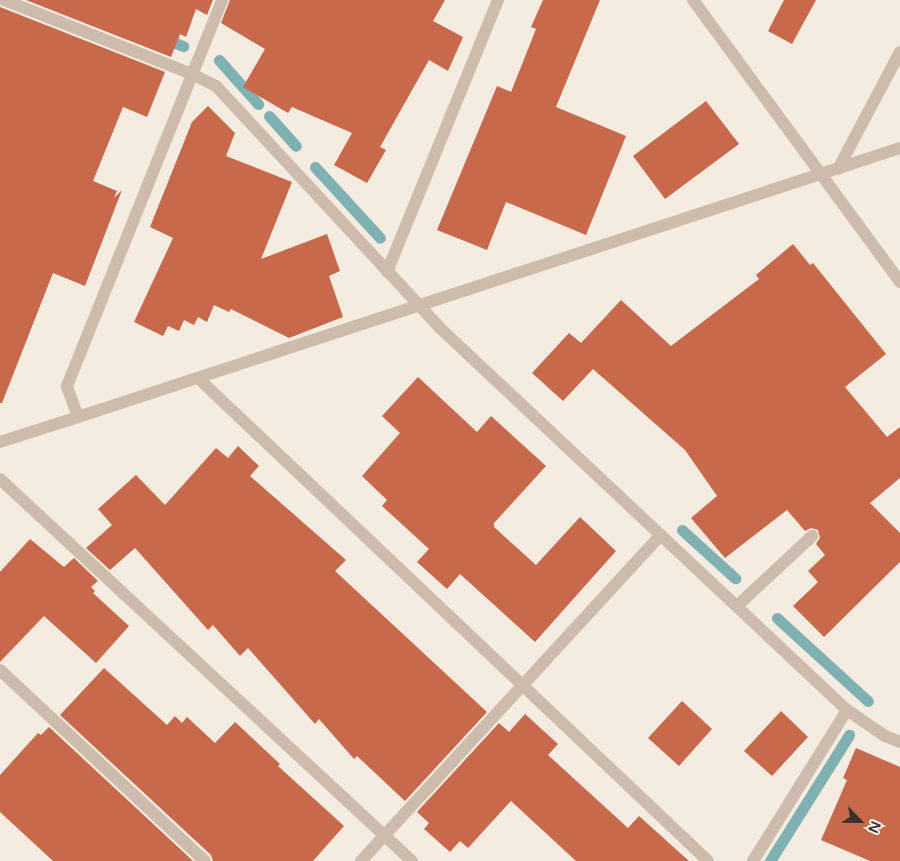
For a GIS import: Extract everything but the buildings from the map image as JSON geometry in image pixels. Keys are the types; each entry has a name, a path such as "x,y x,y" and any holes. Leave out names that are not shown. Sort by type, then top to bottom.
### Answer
{"street":[{"path":"4,0 192,74 217,87 418,306 847,710 885,736 900,742"},
{"path":"78,418 66,386 222,0"},
{"path":"387,272 498,0"},
{"path":"693,0 900,282"},
{"path":"838,169 900,52"},
{"path":"0,442 900,148"},
{"path":"198,378 521,686 708,861"},
{"path":"0,479 412,861"},
{"path":"361,861 661,535"},
{"path":"737,606 812,536"},
{"path":"0,670 205,861"},
{"path":"752,861 847,710"}],"waterway":[{"path":"164,38 183,46"},
{"path":"219,60 258,104"},
{"path":"269,116 296,146"},
{"path":"315,167 380,238"},
{"path":"682,530 735,578"},
{"path":"777,618 868,701"},
{"path":"770,861 849,735"}]}
